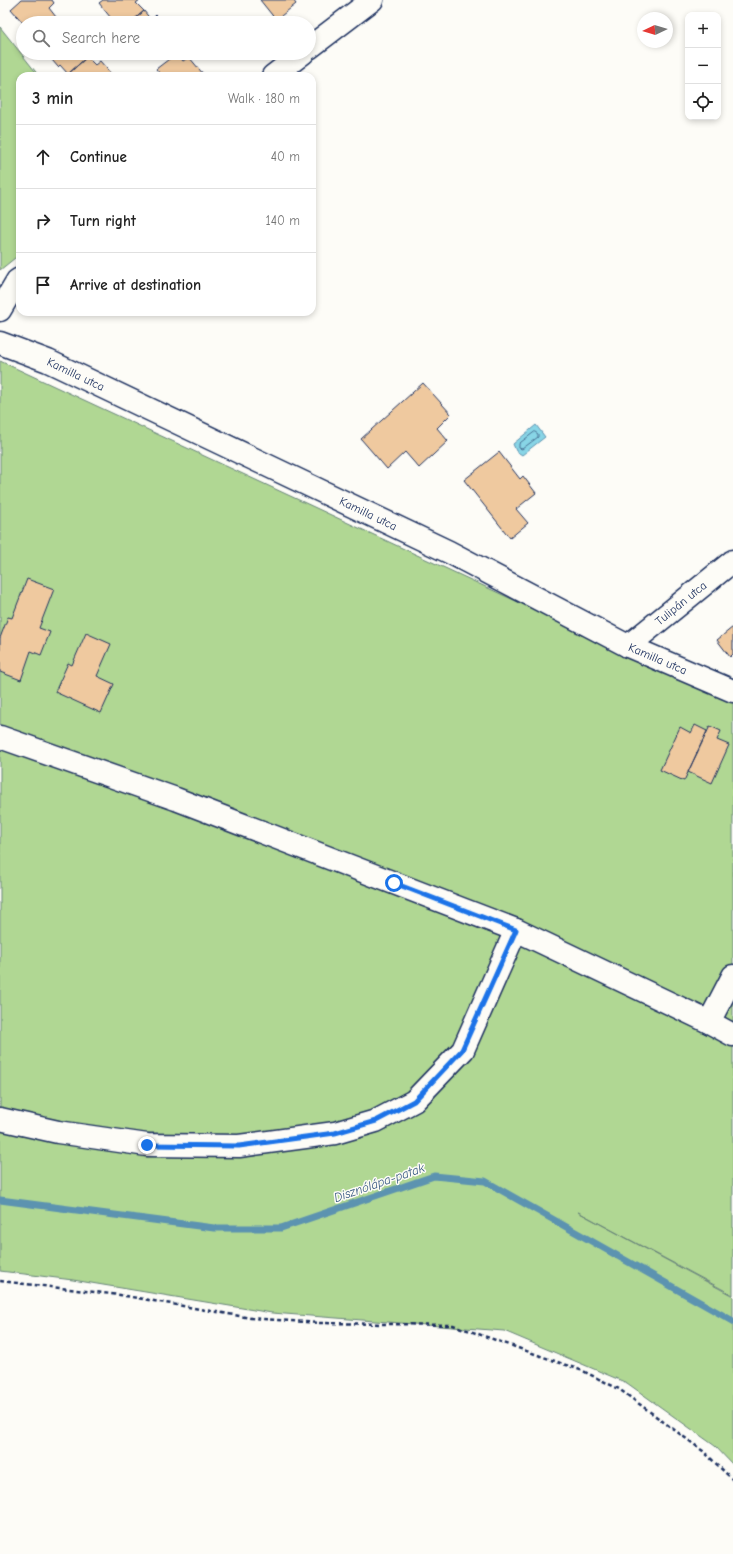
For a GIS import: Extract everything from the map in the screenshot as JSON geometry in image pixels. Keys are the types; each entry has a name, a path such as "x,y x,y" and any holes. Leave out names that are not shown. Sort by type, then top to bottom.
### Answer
{"street":[{"path":"316,43 372,0"},
{"path":"278,72 294,60"},
{"path":"0,310 16,283"},
{"name":"Kamilla utca","path":"0,343 48,361 449,552 628,646 733,691"},
{"name":"Tulipán utca","path":"628,646 733,561"},
{"path":"0,737 183,802 516,930 710,1022 733,1035"},
{"path":"0,1119 58,1132 147,1145 239,1146 335,1133 376,1121 414,1101 462,1050 516,930"},
{"path":"710,1022 733,976"}],"path":[{"path":"0,1281 120,1295 252,1318 320,1324 453,1325 583,1371 620,1389 703,1451 733,1480"}],"green space":[{"path":"0,27 16,47 16,60 26,60 36,72 16,72 16,257 0,270"},
{"path":"0,361 733,702 733,1295 578,1212 733,1296 733,1465 715,1446 627,1383 504,1331 272,1313 73,1280 0,1271"}],"water":[{"path":"536,425 545,437 522,455 516,451 513,444"}],"building":[{"path":"21,0 52,0 54,3 49,8 55,16 17,16 11,9"},
{"path":"103,0 140,0 136,3 144,11 138,16 109,16 99,3"},
{"path":"260,0 293,0 296,4 281,16 273,16"},
{"path":"144,11 148,16 138,16"},
{"path":"52,60 84,60 70,72 66,72 60,65 58,67"},
{"path":"84,60 90,60 95,65 100,61 110,72 70,72"},
{"path":"168,60 192,60 202,72 159,72 156,69"},
{"path":"423,383 451,414 437,428 448,441 419,468 405,452 387,469 361,439"},
{"path":"499,452 520,479 523,476 536,493 516,509 528,523 510,538 464,480"},
{"path":"27,579 54,589 39,628 50,632 41,655 31,651 21,680 0,672 0,638 8,617 12,618"},
{"path":"733,627 733,654 730,657 717,640"},
{"path":"86,633 111,644 97,676 114,684 101,713 55,692 68,663 72,665"},
{"path":"695,725 707,731 684,781 660,770 680,727 691,733"},
{"path":"710,726 721,731 717,740 729,745 712,783 688,772"}],"waterway":[{"name":"Disznólápa-patak","path":"0,1200 214,1228 281,1228 434,1176 485,1181 733,1321"}],"route":[{"path":"147,1145 239,1146 335,1133 376,1121 414,1101 462,1050 516,930 394,883"}]}
